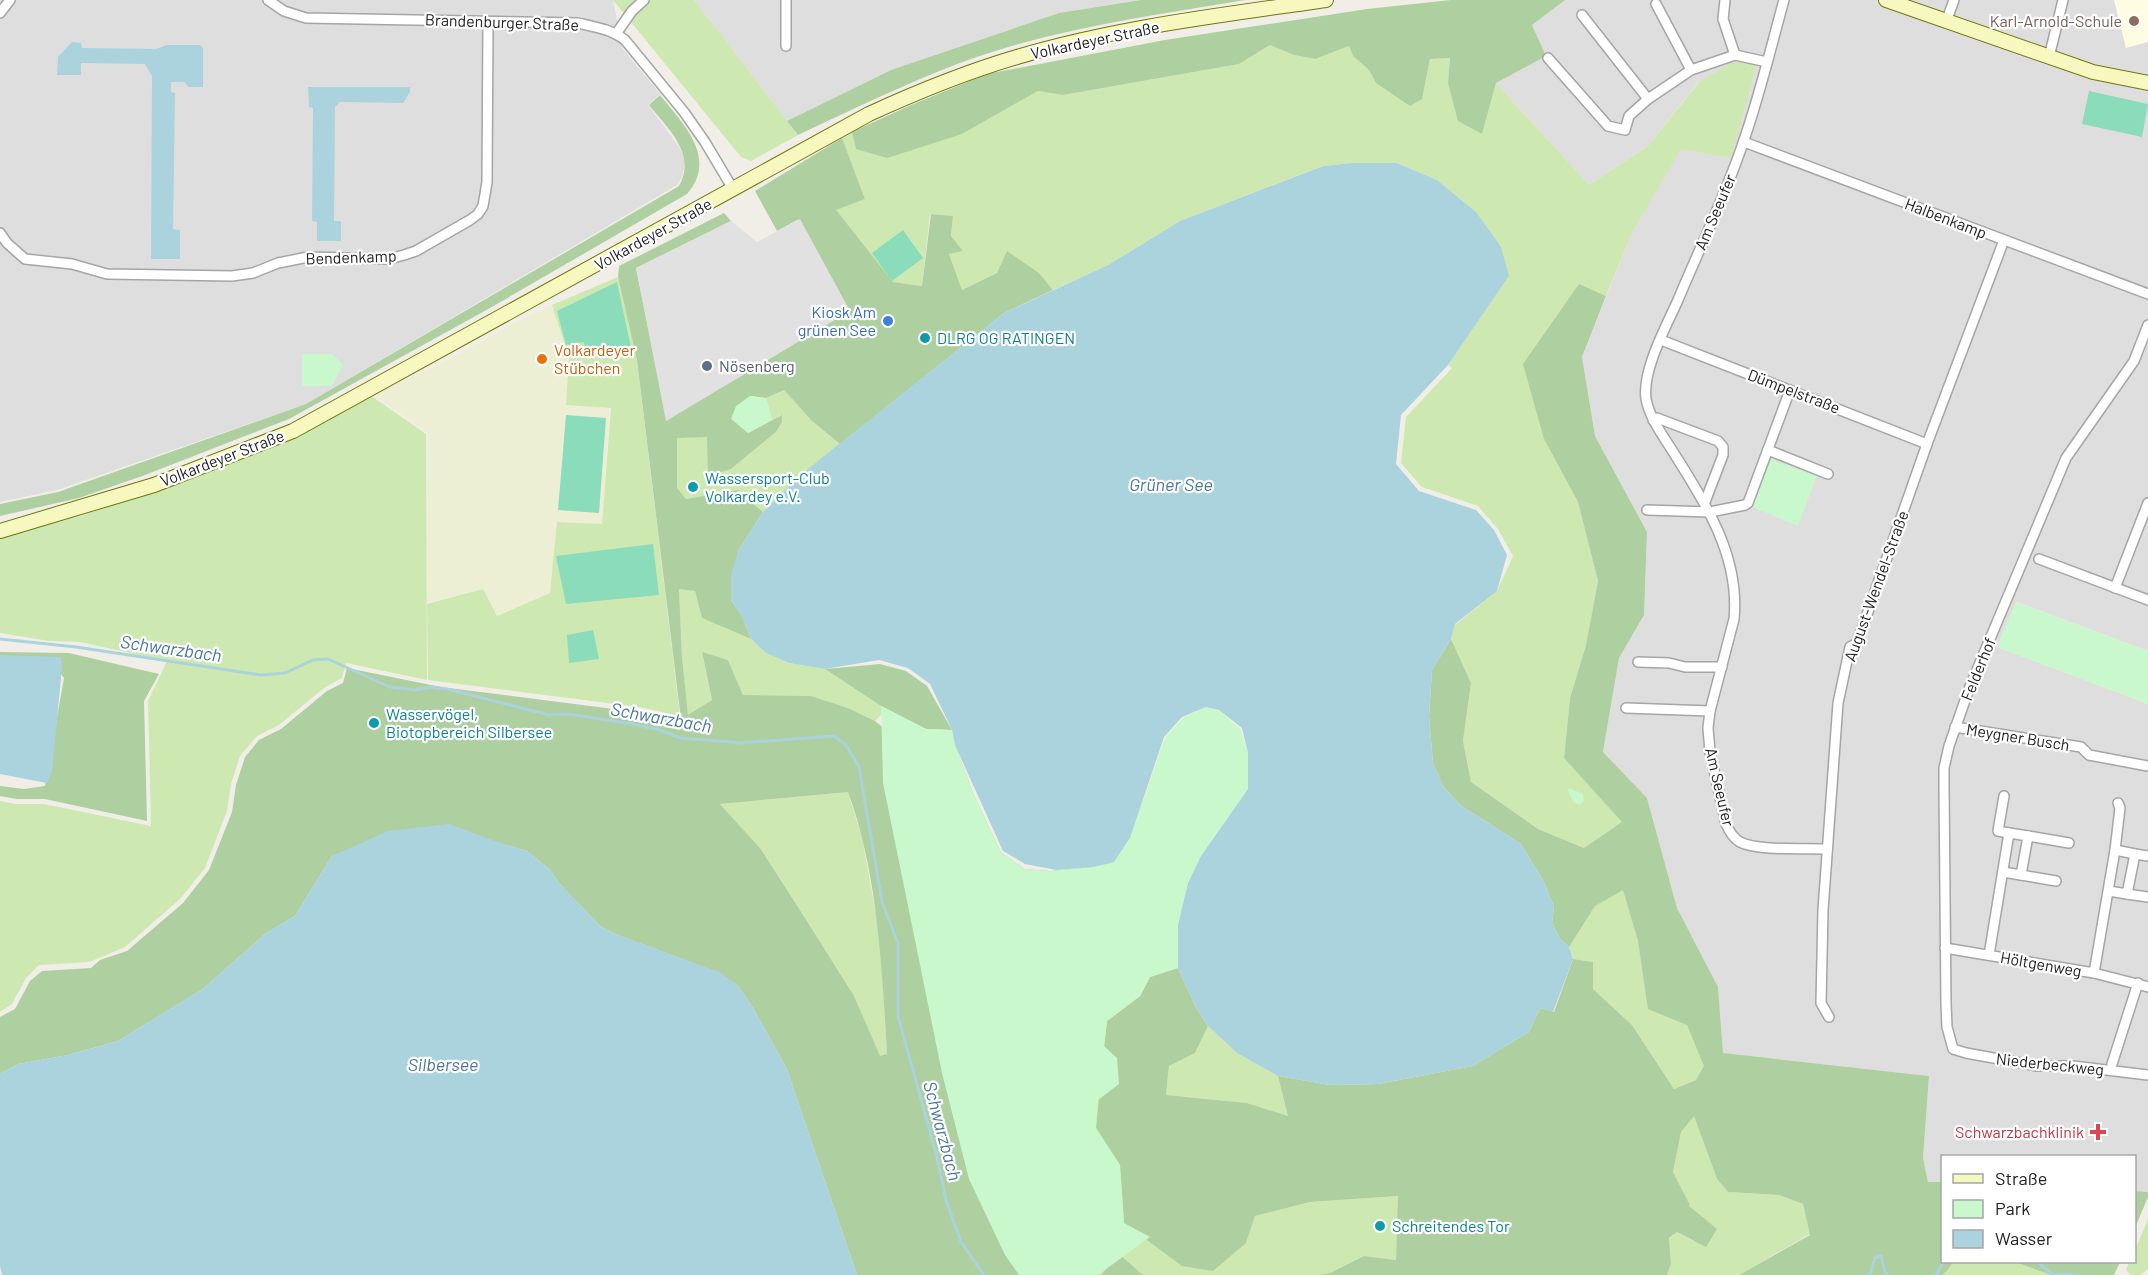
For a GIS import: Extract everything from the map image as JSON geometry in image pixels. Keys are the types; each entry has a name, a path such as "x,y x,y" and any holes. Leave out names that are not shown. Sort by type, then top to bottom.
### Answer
{"main road":[{"name":"Volkardeyer Straße","path":"0,531 154,485 293,431 869,114 946,81 1018,57 1103,35 1326,0"},
{"path":"1886,0 2092,72 2148,83"}],"street":[{"path":"0,14 10,0"},
{"name":"Brandenburger Straße","path":"268,0 284,11 306,18 578,23 616,34 625,40 684,112 733,189"},
{"path":"616,34 632,11 644,0"},
{"path":"786,0 786,46"},
{"path":"1725,0 1723,19 1735,55"},
{"name":"Am Seeufer","path":"1784,0 1744,142 1661,340 1648,374 1646,388 1653,420 1705,502 1733,576 1734,619 1710,711 1710,752 1726,824 1731,834 1739,842 1751,846 1827,849"},
{"path":"1946,22 1954,0"},
{"path":"2049,57 2064,0"},
{"path":"1656,4 1690,70"},
{"path":"1582,15 1648,99"},
{"name":"Bendenkamp","path":"0,233 7,243 25,259 62,262 107,274 232,276 253,273 278,263 301,258 389,259 416,251 470,220 483,206 487,182 488,22"},
{"path":"1548,58 1608,126 1625,130 1629,116 1648,99 1690,70 1735,55 1767,62"},
{"name":"Halbenkamp","path":"1744,142 2148,294"},
{"name":"August-Wendel-Straße","path":"1829,1017 1821,1003 1823,910 1838,703 1850,647 1857,643 1927,444 2004,240"},
{"name":"Felderhof","path":"1953,1049 1947,1027 1944,768 1955,728 2066,458 2134,361 2148,325"},
{"name":"Dümpelstraße","path":"1661,340 1927,444"},
{"path":"1647,510 1710,512 1748,503 1790,390"},
{"path":"1653,420 1657,418 1718,441 1723,447 1724,455 1705,502"},
{"path":"1768,450 1828,474"},
{"path":"2115,588 2148,503"},
{"path":"2039,559 2148,600"},
{"path":"1638,662 1669,663 1685,667 1722,667"},
{"path":"1626,708 1710,711"},
{"name":"Meygner Busch","path":"1955,728 2081,747 2088,755 2148,766"},
{"name":"Höltgenweg","path":"1989,955 2009,833 1998,831 2004,796"},
{"name":"Höltgenweg","path":"2094,973 2115,850 2120,808 2118,803"},
{"path":"2009,833 2069,843"},
{"path":"2021,875 2028,836"},
{"path":"2115,850 2148,856"},
{"path":"2127,894 2134,854"},
{"path":"2003,872 2056,881"},
{"path":"2109,891 2148,897"},
{"name":"Höltgenweg","path":"1945,948 2094,973 2148,987"},
{"path":"2112,1064 2138,983"},
{"name":"Niederbeckweg","path":"1953,1049 2037,1066 2073,1066 2148,1075"}],"shaded area":[{"path":"0,0 613,0 623,49 660,94 648,105 680,148 685,163 682,177 677,185 306,404 57,490 0,502"},
{"path":"694,0 1141,0 1059,13 891,70 787,121"},
{"path":"1565,0 2148,0 2148,651 2017,602 1997,647 2148,704 2148,1192 2136,1191 2136,1155 1941,1155 1941,1182 1928,1182 1923,1158 1929,1076 1723,1053 1718,987 1677,908 1647,798 1603,752 1619,658 1644,615 1647,532 1595,436 1582,357 1632,233 1681,148 1699,81 1648,146 1589,185 1496,83 1546,56 1532,25"},
{"name":"Karl-Arnold-Schule","path":"2114,0 2148,0 2148,42 2126,48"},
{"name":"Nösenberg","path":"800,219 850,311 666,421 636,268 731,221 757,242"},
{"path":"552,305 569,357 569,405 610,408 602,524 558,522 551,592 496,616 483,589 427,603 428,433 372,394 432,368"}],"green space":[{"path":"613,0 694,0 798,135 751,161 741,157"},
{"path":"1141,0 1245,0 1065,32 995,51 919,80 798,135 787,121 891,70 1059,13"},
{"path":"1451,0 1565,0 1532,25 1546,56 1496,83 1482,134 1458,121 1448,83 1450,58 1430,59 1422,99 1410,106 1376,83 1369,70 1353,56 1349,46 1315,59 1294,55 1270,45 1239,64 1063,95 1038,91 962,134 887,158 856,149 852,132 987,74 1165,40 1367,9"},
{"path":"1270,45 1294,55 1315,59 1349,46 1353,56 1369,70 1376,83 1422,99 1430,59 1450,58 1448,83 1482,133 1496,83 1589,185 1648,146 1699,82 1735,61 1757,64 1731,158 1681,149 1632,233 1606,296 1578,284 1544,439 1578,502 1598,581 1586,645 1570,698 1564,758 1623,822 1584,848 1538,829 1471,782 1463,741 1471,683 1451,639 1455,625 1497,591 1513,556 1498,529 1478,506 1422,487 1401,463 1406,417 1452,368 1448,365 1509,276 1476,212 1437,180 1397,163 1322,166 1180,221 1108,265 1053,290 1039,273 997,273 962,290 949,254 963,251 951,236 953,216 930,214 922,286 893,282 835,210 865,199 842,138 852,132 856,149 962,134 1038,91 1063,95 1239,64"},
{"path":"2089,91 2148,104 2142,137 2082,124"},
{"path":"660,95 687,130 698,155 699,168 696,181 687,194 490,308 289,419 79,498 0,516 0,504 58,492 306,404 679,186 684,174 685,163 678,142 649,105"},
{"path":"842,138 865,199 836,210 893,282 922,286 931,214 953,216 951,236 963,251 949,254 962,290 997,273 1007,251 1039,273 1053,290 1004,313 840,444 812,421 784,390 766,398 750,396 748,433 782,415 782,422 776,432 731,469 708,476 707,437 677,438 677,488 686,499 737,490 763,512 738,551 731,600 742,616 751,639 702,618 695,591 679,589 682,657 688,715 712,700 702,652 728,660 743,695 811,696 848,708 875,721 914,752 955,745 973,793 1001,853 1025,869 1050,871 1093,867 1114,862 998,1228 1019,1275 857,1275 786,1067 738,986 720,973 615,934 600,926 559,883 550,870 527,851 506,845 332,856 295,916 265,934 203,989 118,1041 68,1055 18,1064 0,1074 0,1017 15,1009 30,981 42,971 91,968 100,960 127,951 183,903 209,870 232,812 236,785 245,757 259,740 281,729 327,691 343,683 347,668 441,687 637,712 678,721 680,711 637,360 618,277 619,266 724,213 731,221 636,268 667,421 799,219 777,231 755,191","holes":["848,792 866,855 877,922 887,1054 880,1056 854,996 805,918 760,848 720,804"]},
{"path":"903,230 923,258 892,281 872,253"},
{"path":"618,277 637,360 680,716 639,707 428,680 427,604 483,589 497,616 550,593 557,522 602,524 611,408 566,405 569,357 552,305"},
{"path":"617,282 631,348 587,358 584,342 566,345 557,311"},
{"path":"1579,284 1606,296 1582,357 1595,436 1647,532 1644,615 1619,658 1603,752 1647,798 1677,908 1718,987 1723,1053 1929,1076 1923,1158 1928,1182 1941,1182 1941,1263 1952,1263 1942,1275 1739,1275 1810,1235 1803,1204 1779,1195 1728,1192 1717,1179 1694,1116 1681,1132 1673,1172 1689,1206 1717,1229 1706,1247 1677,1232 1669,1238 1671,1263 1667,1275 1319,1275 1330,1273 1364,1256 1396,1260 1398,1196 1310,1202 1255,1216 1246,1243 1213,1271 1182,1266 1124,1223 1120,1165 1096,1128 1107,1021 1140,996 1150,977 1178,968 1196,1008 1208,1026 1195,1053 1169,1066 1166,1095 1247,1103 1288,1116 1278,1076 1330,1085 1378,1084 1473,1066 1529,1032 1540,1008 1554,1012 1573,959 1593,962 1593,989 1632,1025 1674,1089 1696,1080 1704,1066 1687,1025 1648,1009 1638,941 1623,890 1595,906 1569,947 1560,939 1552,923 1554,907 1544,882 1521,844 1460,805 1443,786 1433,763 1429,716 1432,670 1451,639 1471,683 1463,741 1471,782 1538,829 1584,848 1622,822 1564,758 1570,698 1586,645 1598,581 1578,502 1544,439 1523,364"},
{"path":"302,354 332,354 343,365 332,386 302,386"},
{"path":"784,390 812,421 840,444 799,476 763,512 737,490 686,499 677,488 677,438 707,436 731,469 776,432 782,422 781,415 772,420 766,398"},
{"path":"370,395 426,434 427,680 346,663 342,678 324,688 279,725 257,736 240,756 231,784 227,811 205,868 180,899 125,947 89,962 39,965 26,978 12,1004 0,1012 0,801 16,804 44,804 151,826 148,701 167,661 80,642 49,641 0,633 0,537 84,515 260,450"},
{"path":"750,396 766,398 772,420 748,433 731,419 736,406"},
{"path":"566,415 606,418 599,513 558,510"},
{"path":"1770,459 1817,476 1798,526 1752,507"},
{"path":"653,544 659,595 566,604 556,556"},
{"path":"679,588 695,591 702,618 751,639 766,653 789,663 825,669 881,706 881,715 875,721 848,708 811,696 743,695 728,660 702,653 712,700 688,716 682,657"},
{"path":"2016,602 2148,651 2148,704 1997,647"},
{"path":"593,630 599,659 569,663 567,635"},
{"path":"0,652 69,653 159,674 144,701 147,821 45,799 17,799 0,796 0,786 24,789 45,786 64,678 55,665 0,665"},
{"path":"880,664 906,671 927,686 952,730 926,729 881,706 825,669"},
{"path":"881,706 926,729 952,730 955,745 973,793 1001,853 1025,869 1050,871 1093,867 1114,862 1130,838 1165,738 1183,718 1206,707 1220,711 1240,729 1248,753 1248,789 1201,856 1188,883 1178,925 1178,968 1150,977 1140,996 1107,1021 1104,1046 1117,1058 1119,1084 1098,1100 1096,1128 1120,1165 1124,1223 1150,1237 1098,1275 1019,1275 1005,1255 969,1179 942,1073 883,783"},
{"path":"1240,729 1163,894 1178,968 1150,977 1107,1021 1246,1243 1255,1216 1310,1202 1399,1196 1396,1260 1364,1256 1330,1273 1319,1275 1143,1275 1119,1254 1101,1275 1019,1275 998,1228 1064,937"},
{"path":"1569,788 1583,794 1584,800 1580,805 1573,802"},
{"path":"848,792 862,838 880,936 887,1054 879,1057 854,996 805,918 760,848 720,804"},
{"path":"1623,889 1638,941 1687,1025 1705,1066 1696,1080 1674,1089 1632,1025 1593,989 1593,962 1573,959 1569,947 1595,906"},
{"path":"1208,1026 1237,1053 1278,1076 1288,1116 1247,1103 1166,1095 1169,1066 1195,1053"},
{"path":"1694,1115 1717,1179 1728,1192 1779,1195 1803,1204 1810,1234 1739,1275 1667,1275 1671,1262 1669,1239 1677,1232 1693,1241 1690,1205 1673,1172 1681,1132"},
{"path":"2136,1191 2148,1192 2136,1226"},
{"path":"2148,1219 2148,1269 2140,1275 2131,1275 2126,1270 2129,1263 2136,1263 2136,1248"},
{"path":"1119,1254 1143,1275 1101,1275"},
{"path":"1952,1263 2018,1263 2051,1275 1942,1275"},
{"path":"2018,1263 2120,1263 2114,1275 2051,1275"}],"water":[{"path":"72,42 81,43 82,48 157,49 166,45 200,45 203,48 203,87 189,87 184,82 171,82 171,92 175,93 173,229 180,230 180,259 151,259 152,76 145,64 81,63 81,75 57,75 58,57"},
{"path":"308,87 410,87 410,92 403,103 340,102 335,107 334,221 341,221 341,241 317,241 317,222 312,221 313,108 309,107"},
{"name":"Grüner See","path":"1352,163 1397,163 1437,180 1476,212 1501,247 1509,276 1448,365 1401,415 1396,464 1419,491 1476,510 1494,530 1507,555 1497,591 1455,624 1451,639 1432,670 1429,716 1433,763 1443,786 1460,805 1521,844 1544,882 1554,907 1552,923 1560,939 1569,947 1573,959 1553,1012 1540,1008 1529,1032 1473,1066 1378,1084 1330,1085 1278,1076 1237,1053 1208,1026 1196,1008 1178,968 1178,925 1188,883 1201,856 1248,789 1248,753 1242,728 1219,710 1206,707 1182,717 1164,737 1130,838 1114,862 1093,867 1056,870 1025,864 1003,851 930,684 908,668 879,660 825,669 789,663 766,653 751,639 742,616 731,600 731,575 738,551 763,512 799,476 1004,313 1108,265 1180,221 1323,166"},
{"path":"0,655 61,657 62,668 52,771 47,783 0,774"},
{"name":"Silbersee","path":"449,824 527,851 550,870 559,883 600,926 615,934 721,973 738,986 786,1067 857,1275 2,1275 0,1266 0,1074 18,1064 68,1055 118,1041 203,989 265,934 295,916 332,856 388,831"}],"waterway":[{"name":"Schwarzbach","path":"0,639 76,647 261,675 285,673 313,660 328,659 390,687 415,690 430,687 447,689 549,715 568,714 632,724 660,730 680,738 741,743 834,736 846,745 859,767 882,902 898,943 898,1016 937,1157 946,1200 961,1242 984,1275"},
{"name":"Schwarzbach","path":"1870,1275 1875,1258 1881,1256 1888,1275"},
{"name":"Schwarzbach","path":"1935,1275 1942,1263"},
{"name":"Schwarzbach","path":"2038,1263 2053,1274 2077,1275"}],"place":[{"name":"Karl-Arnold-Schule","path":"2134,21"},
{"name":"Kiosk Am grünen See","path":"888,321"},
{"name":"DLRG OG RATINGEN","path":"925,338"},
{"name":"Volkardeyer Stübchen","path":"542,359"},
{"name":"Nösenberg","path":"707,366"},
{"name":"Wassersport-Club Volkardey e.V.","path":"693,487"},
{"name":"Wasservögel, Biotopbereich Silbersee","path":"374,723"},
{"name":"Schwarzbachklinik","path":"2098,1132"},
{"name":"Schreitendes Tor","path":"1380,1226"}]}
